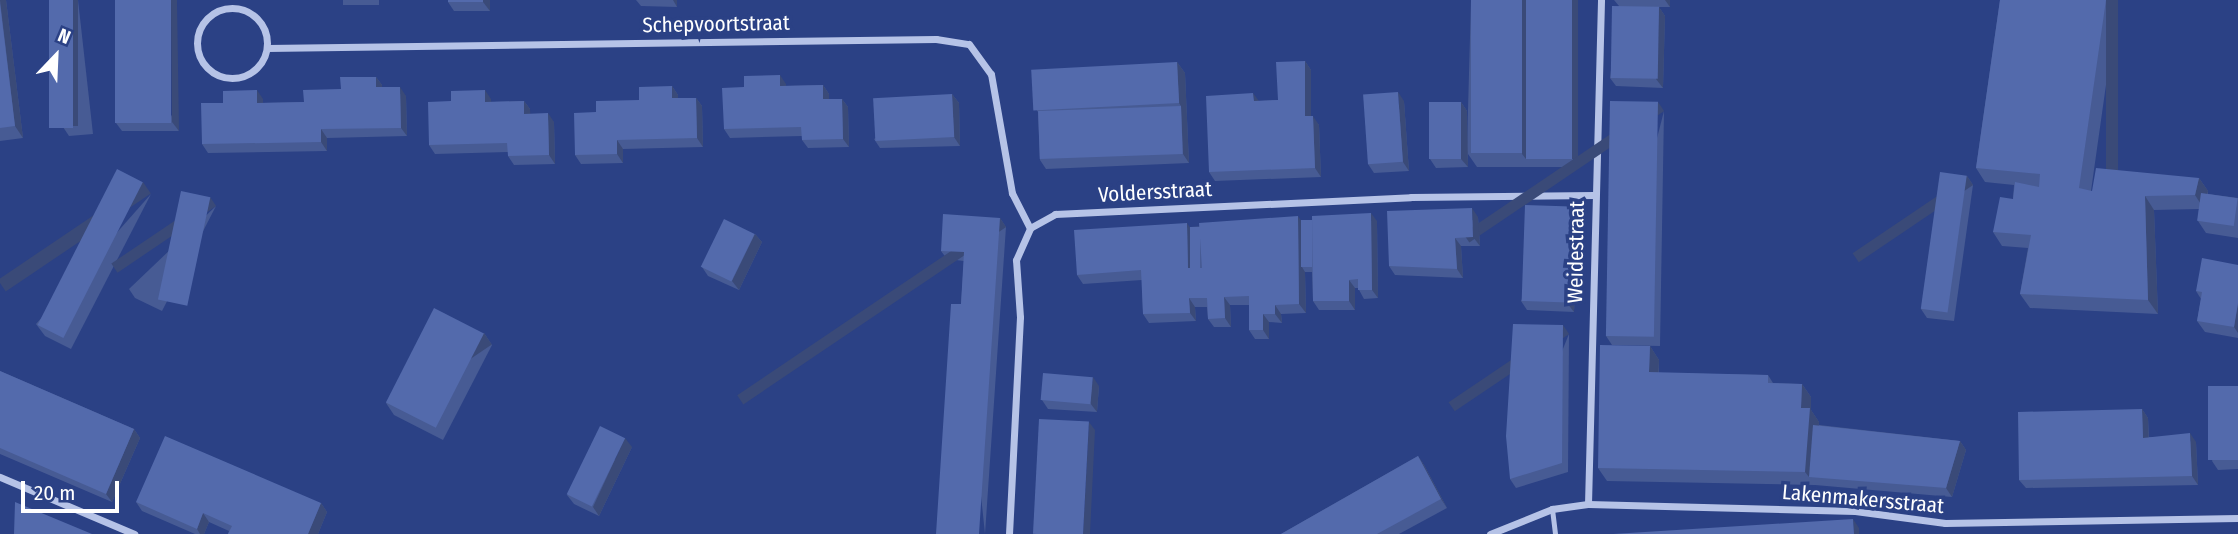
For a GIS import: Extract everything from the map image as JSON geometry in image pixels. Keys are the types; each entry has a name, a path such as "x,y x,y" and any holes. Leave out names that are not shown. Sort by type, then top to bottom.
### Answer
{"street":[{"name":"Weidestraat","path":"1588,504 1601,0"},
{"path":"232,4 257,19 267,48 246,75 225,77 205,65 197,43 202,24 232,4"},
{"name":"Schepvoortstraat","path":"267,48 936,39 969,44 991,75 1012,193 1030,228"},
{"name":"Voldersstraat","path":"1030,228 1055,214 1424,196 1594,195"},
{"path":"1009,534 1020,317 1016,260 1030,228"},
{"path":"0,477 134,534"},
{"name":"Lakenmakersstraat","path":"1490,534 1552,509 1588,504 1855,511 1945,523 2238,518"}],"lane":[{"path":"1552,509 1555,534"}],"building":[{"path":"49,0 73,0 73,128 49,128"},
{"path":"115,0 171,0 171,123 115,123"},
{"path":"483,0 483,2 448,2"},
{"path":"1471,0 1522,0 1522,153 1471,153"},
{"path":"1526,0 1572,0 1572,159 1526,159"},
{"path":"2000,0 2106,0 2079,188 2092,191 2096,168 2199,178 2195,195 2145,196 2148,300 2020,294 2031,235 1993,232 2000,197 2013,199 2015,182 2039,187 2040,174 1976,168"},
{"path":"0,4 15,126 0,128"},
{"path":"1612,6 1659,7 1658,79 1611,78"},
{"path":"1305,61 1305,116 1313,116 1315,168 1209,172 1206,96 1253,93 1254,101 1278,100 1276,62"},
{"path":"1177,62 1179,103 1033,111 1031,70"},
{"path":"780,75 780,86 823,85 823,99 842,99 843,139 802,140 801,127 724,129 722,88 744,87 744,76"},
{"path":"340,77 376,77 376,87 400,87 401,128 321,129 321,142 202,144 201,103 223,103 223,91 257,90 257,103 304,102 303,90 341,89"},
{"path":"672,86 672,98 696,98 697,138 617,140 617,154 575,155 574,113 596,112 596,101 639,100 639,87"},
{"path":"485,90 485,102 524,101 524,114 548,113 549,155 508,156 507,143 429,145 428,102 451,101 451,91"},
{"path":"1398,92 1403,162 1368,164 1363,94"},
{"path":"952,94 954,137 875,141 873,98"},
{"path":"1610,101 1658,102 1654,337 1606,336"},
{"path":"1429,102 1461,102 1461,159 1429,159"},
{"path":"1181,106 1183,154 1040,159 1038,111"},
{"path":"117,169 143,182 63,338 38,325"},
{"path":"1940,172 1967,176 1948,312 1921,309"},
{"path":"181,191 210,197 187,306 158,300"},
{"path":"2201,193 2238,198 2234,226 2197,221"},
{"path":"1525,205 1571,207 1568,303 1522,301"},
{"path":"1472,208 1473,237 1455,238 1457,269 1389,266 1387,211"},
{"path":"1371,213 1372,290 1358,290 1358,279 1349,280 1349,301 1313,301 1312,216"},
{"path":"943,214 1000,218 979,534 936,534 951,304 961,304 964,252 941,251"},
{"path":"1298,216 1299,304 1275,305 1275,314 1263,314 1263,330 1249,330 1249,296 1224,297 1225,318 1208,319 1207,298 1189,298 1190,313 1143,314 1141,270 1077,275 1074,230 1187,223 1188,268 1202,268 1199,223"},
{"path":"724,219 755,234 731,282 701,267"},
{"path":"1301,220 1312,220 1312,267 1301,267"},
{"path":"1190,227 1200,227 1200,268 1190,268"},
{"path":"2202,258 2238,265 2238,303 2234,327 2197,321 2202,292 2196,291"},
{"path":"434,308 484,333 436,428 386,402"},
{"path":"1513,324 1563,325 1562,463 1510,479 1506,436"},
{"path":"1600,345 1650,346 1649,372 1768,375 1768,383 1802,384 1801,408 1810,408 1805,472 1598,468"},
{"path":"0,371 134,429 106,494 0,448"},
{"path":"1043,373 1093,377 1090,404 1041,400"},
{"path":"2208,386 2238,386 2238,460 2208,460"},
{"path":"2142,409 2143,438 2190,433 2192,476 2019,480 2018,412"},
{"path":"1039,419 1089,422 1083,534 1033,534"},
{"path":"1813,425 1960,441 1946,488 1809,477"},
{"path":"600,426 625,438 592,507 567,494"},
{"path":"165,436 321,503 308,534 228,534 232,526 203,513 197,529 136,502"},
{"path":"1418,456 1441,499 1377,534 1281,534"},
{"path":"15,502 92,534 14,534"},
{"path":"1853,519 1854,534 1613,534"}]}
